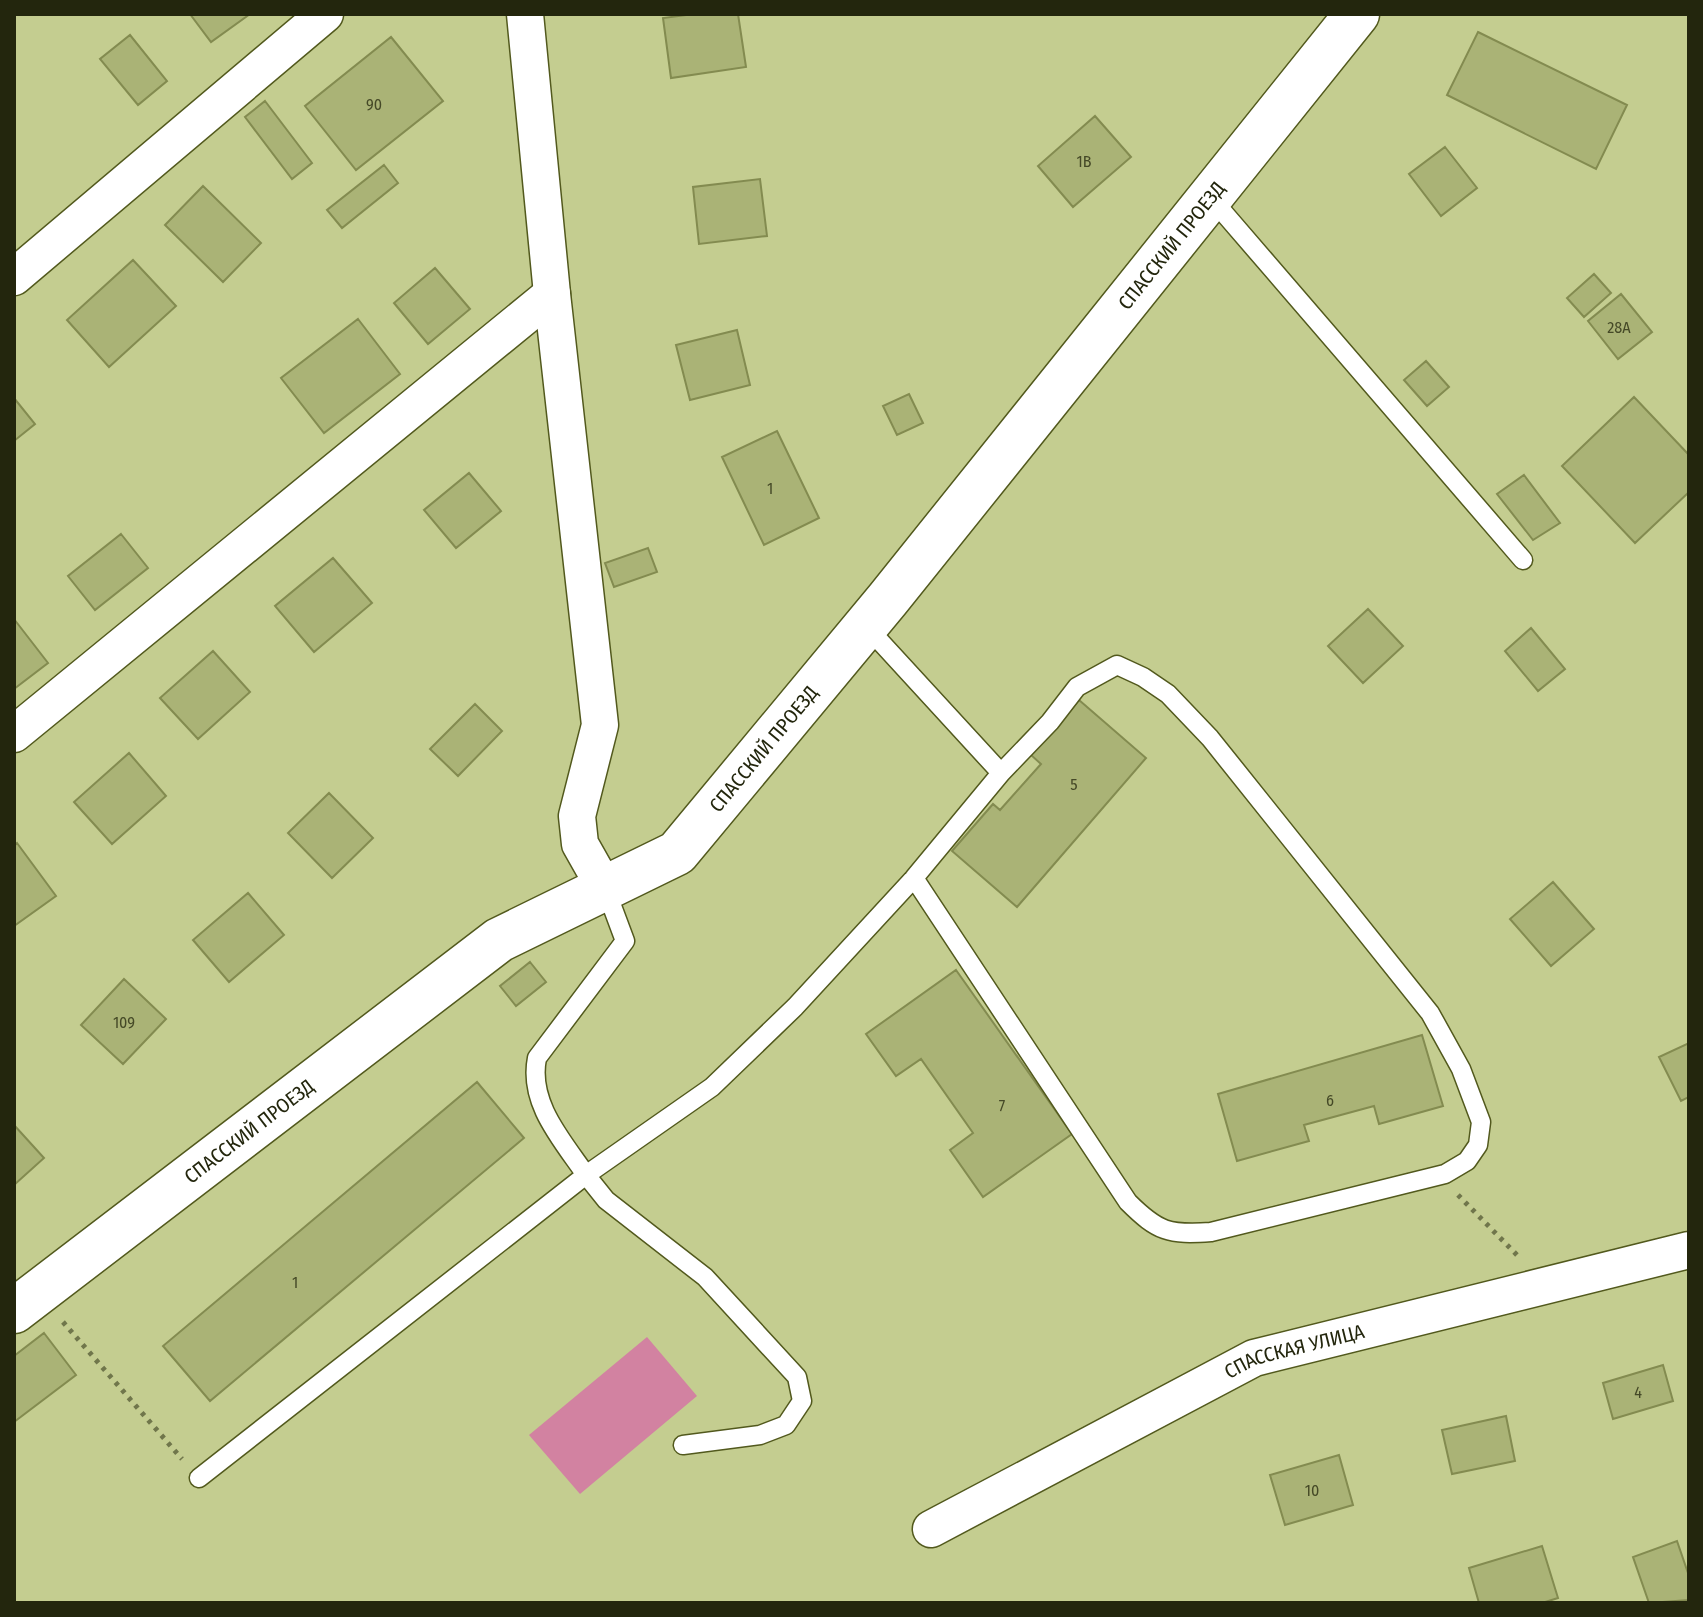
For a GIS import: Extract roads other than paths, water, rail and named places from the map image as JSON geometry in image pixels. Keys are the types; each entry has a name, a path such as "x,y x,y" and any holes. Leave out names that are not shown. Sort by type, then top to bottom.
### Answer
{"street":[{"path":"14,277 325,14"},
{"path":"525,14 552,294 600,725 577,816 580,844 606,890"},
{"name":"СПАССКИЙ ПРОЕЗД","path":"33,1311 499,940 677,853 866,625 1357,14"},
{"path":"14,734 552,294"},
{"name":"СПАССКАЯ УЛИЦА","path":"931,1529 1254,1358 1689,1250"}],"lane":[{"path":"1211,198 1523,560"},
{"path":"866,625 1001,773"},
{"path":"199,1478 586,1175 712,1087 795,1007 914,878 1077,687 1117,665 1168,694 1210,738 1430,1013 1461,1069 1481,1122 1478,1145 1467,1161 1445,1174 1211,1232 1173,1235 1149,1222 1128,1202 914,878"},
{"path":"606,890 625,941 537,1058 534,1075 543,1111 606,1200 705,1277 797,1377 802,1401 786,1425 760,1435 683,1445"}]}
